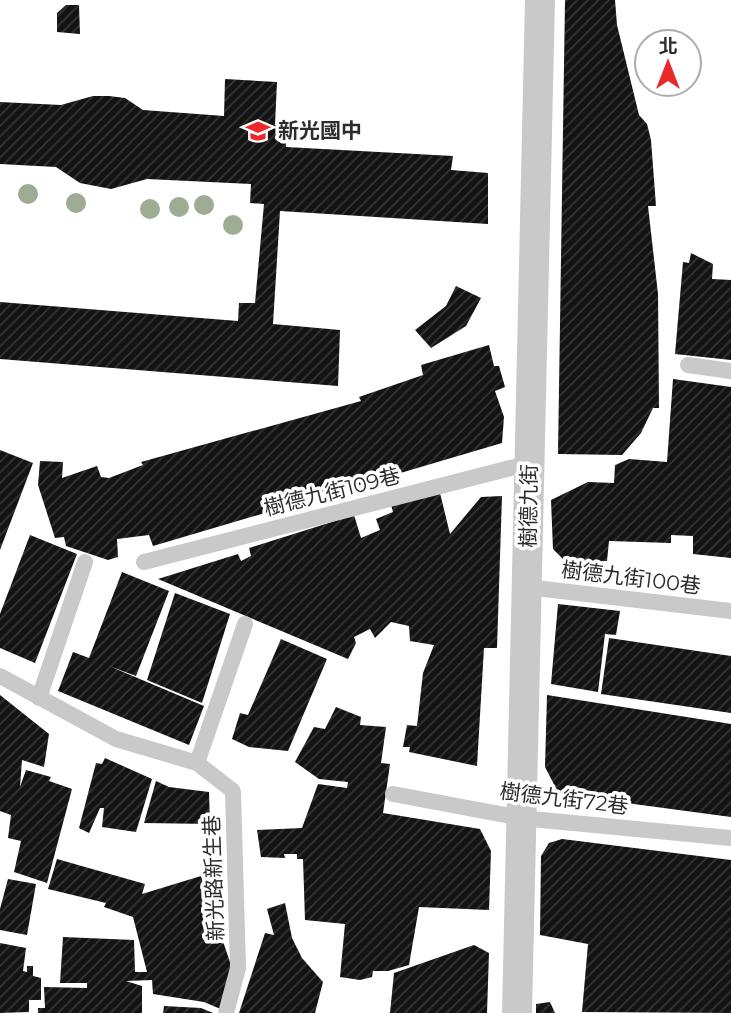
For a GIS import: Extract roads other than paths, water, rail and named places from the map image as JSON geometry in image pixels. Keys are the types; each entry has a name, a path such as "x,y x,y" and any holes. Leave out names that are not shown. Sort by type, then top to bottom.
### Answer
{"street":[{"name":"樹德九街","path":"517,1013 540,0"}],"lane":[{"path":"688,365 731,371"},
{"name":"樹德九街109巷","path":"144,562 530,463"},
{"path":"39,698 85,562"},
{"name":"樹德九街100巷","path":"527,587 731,611"},
{"path":"197,763 245,624"},
{"name":"新光路新生巷","path":"0,676 116,739 197,763 233,792 238,968 226,1013"},
{"name":"樹德九街72巷","path":"393,793 521,818 731,838"}],"place":[{"name":"新光國中","path":"258,131"}]}
